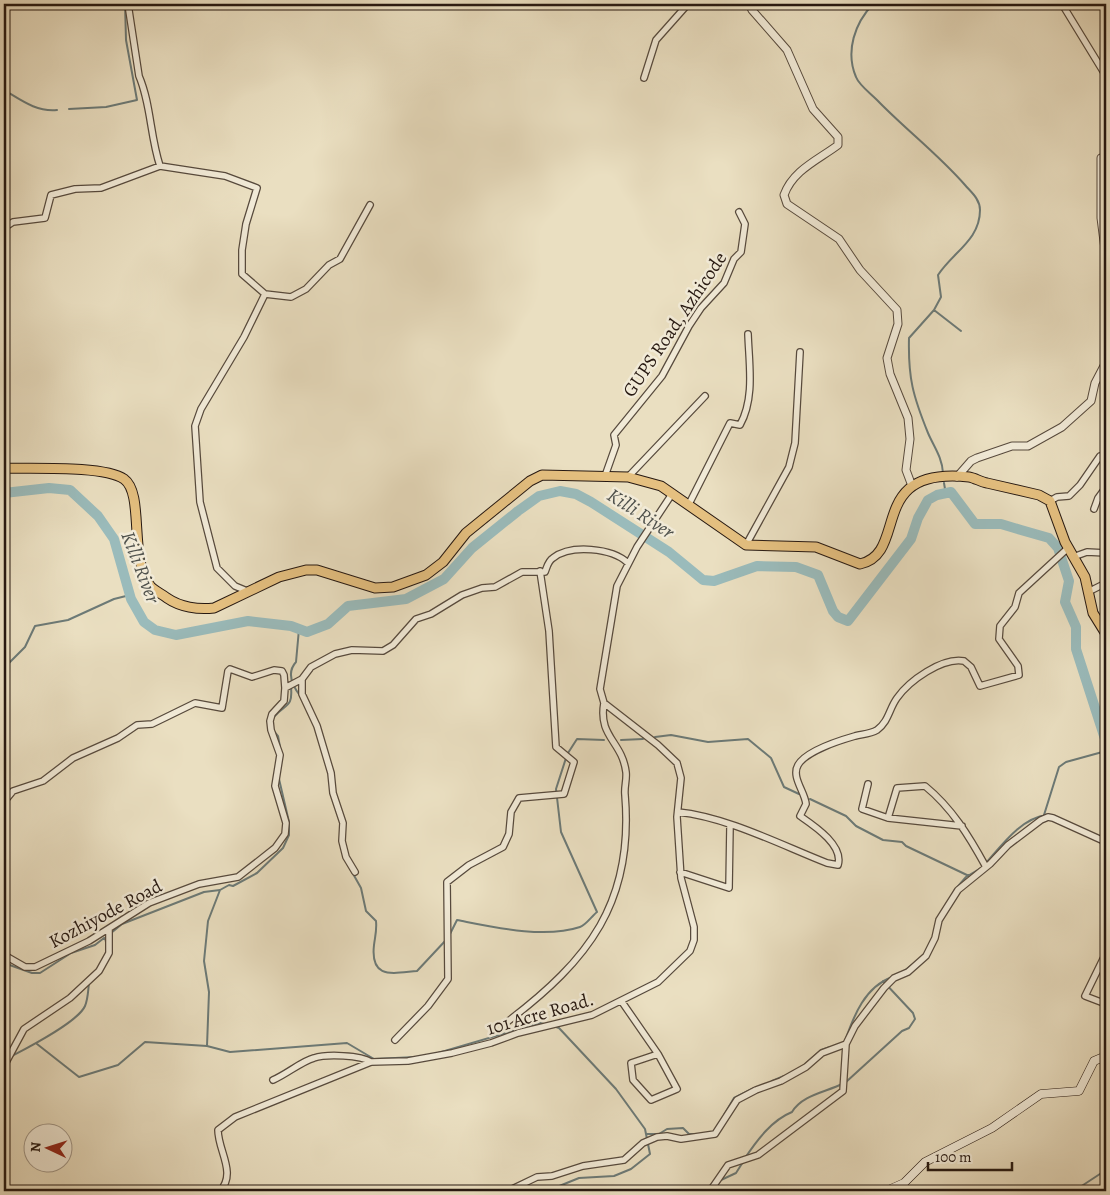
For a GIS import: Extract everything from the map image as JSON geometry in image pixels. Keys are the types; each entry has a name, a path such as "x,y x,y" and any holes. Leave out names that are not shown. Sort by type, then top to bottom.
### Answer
{"main road":[{"path":"4,468 38,467 95,472 123,478 134,492 136,538 150,586 171,600 202,610 214,608 280,577 306,570 317,570 375,588 393,587 406,583 436,569 466,533 530,481 542,475 628,477 661,486 746,545 816,547 853,562 864,563 874,556 887,538 900,498 912,486 920,481 971,477 1039,495 1050,501 1066,550 1074,557 1085,577 1093,612 1106,634"},
{"path":"886,1191 904,1184 926,1162 992,1128 1041,1094 1079,1091 1094,1061 1106,1055"}],"street":[{"path":"128,4 139,76 145,92 149,125 160,166"},
{"path":"644,78 656,40 688,4"},
{"path":"749,4 752,10 787,50 813,109 838,136 838,145 788,183 784,195 787,204 839,240 860,270 897,310 898,324 887,358 890,374 908,418 910,439 906,470 912,486"},
{"path":"1062,4 1106,76"},
{"path":"1101,158 1101,218 1106,256"},
{"path":"4,228 22,220 45,218 51,195 74,189 101,188 160,166 225,176 257,188 246,224 242,250 242,274 265,294 291,296 306,289 334,261 340,260 370,205"},
{"name":"GUPS Road, Azhicode","path":"605,476 616,445 614,435 662,376 689,326 701,308 724,283 734,259 741,252 745,224 739,212"},
{"path":"247,591 235,586 217,568 200,502 195,426 201,409 244,337 265,294"},
{"path":"689,504 730,423 740,425 746,414 750,391 748,334"},
{"path":"746,545 789,467 795,443 800,352"},
{"path":"957,477 971,461 977,458 1012,446 1028,446 1062,427 1091,401 1094,383 1106,362"},
{"path":"628,477 641,461 705,396"},
{"path":"1050,501 1057,496 1069,496 1080,485 1100,456 1106,456"},
{"path":"1094,509 1098,498 1106,487"},
{"path":"507,1022 540,995 589,946 605,920 616,895 627,816 626,775 622,755 604,726 604,703 600,689 617,586 637,547 672,494"},
{"path":"4,802 13,791 46,779 72,758 118,738 138,725 152,724 195,703 222,708 228,671 230,669 252,677 274,670 282,671 290,685 302,680 311,667 335,654 352,650 378,652 386,650 393,645 416,619 431,614 462,595 495,586 521,573 546,572 550,561 555,556 583,550 609,552 618,555 628,564"},
{"path":"678,812 694,814 761,835 833,865 839,864 838,854 830,840 800,816 806,802 796,773 800,762 807,755 817,750 876,730 890,717 897,698 915,679 946,662 964,661 971,667 980,686 1018,676 1020,672 1018,666 999,639 1000,629 1015,608 1019,593 1066,550"},
{"path":"1074,557 1087,552 1106,553"},
{"path":"395,1040 428,1006 448,979 447,882 469,865 503,847 509,834 511,812 519,798 564,794 574,762 556,747 550,631 540,571"},
{"path":"1088,592 1106,583"},
{"path":"302,680 302,694 317,726 331,773 333,793 343,823 342,841 346,857 355,872"},
{"name":"Kozhiyode Road","path":"4,955 24,966 35,967 72,951 149,904 192,887 238,877 258,862 283,837 285,818 275,786 280,755 270,721 272,714 284,701 290,685"},
{"name":"101 Acre Road.","path":"220,1191 224,1187 228,1167 219,1141 219,1128 235,1117 369,1061 408,1061 452,1053 486,1045 518,1033 592,1016 658,982 675,968 692,947 694,927 680,872 678,812 681,778 677,763 658,745 604,703"},
{"path":"868,784 862,809 888,818 962,826"},
{"path":"888,818 897,788 925,786 940,798 962,826 986,867"},
{"path":"710,1191 728,1165 758,1155 843,1090 846,1044 855,1026 894,978 908,972 926,956 935,938 939,920 954,895 1008,845 1048,817 1106,842"},
{"path":"680,872 729,888 730,826"},
{"path":"4,1066 24,1029 70,998 99,971 109,953 109,930"},
{"path":"1106,953 1085,996 1106,1004"},
{"path":"622,1002 658,1054 677,1089 651,1100 633,1080 631,1063 658,1054"},
{"path":"508,1191 537,1177 552,1176 583,1166 624,1160 648,1141 664,1136 681,1138 715,1134 737,1100 756,1090 782,1081 806,1067 822,1053 846,1044"},
{"path":"273,1080 313,1058 361,1057 369,1061"}],"waterway":[{"path":"69,109 106,107 137,100 126,40 125,4"},
{"path":"873,4 861,20 852,47 851,57 857,80 955,174 975,196 980,206 976,230 938,275 941,297 934,310"},
{"path":"4,90 35,107 57,110"},
{"path":"943,473 939,457 928,433 912,387 909,365 909,338 934,310 961,331"},
{"name":"Killi River","path":"939,494 945,489 944,483"},
{"name":"Killi River","path":"4,493 49,488 70,490 98,516 114,539 131,599 144,622 155,630 176,635 248,621 291,626 307,632 328,624 348,606 406,599 444,579 472,548 539,496 560,491 576,494 591,502 669,552 703,580 714,581 757,566 796,567 818,575 833,611 838,617 848,621 911,539 918,518 928,500 937,495 951,492 975,524 1001,524 1049,538 1058,548 1069,581 1065,602 1076,627 1076,649 1106,742"},
{"path":"4,668 25,647 35,626 68,620 114,599 130,595"},
{"path":"299,629 296,662 291,675 295,689 301,697"},
{"path":"274,717 291,699 291,687"},
{"path":"274,731 278,736 280,747"},
{"path":"655,737 671,735 708,742 748,739 771,758 784,787 799,794"},
{"path":"568,753 577,739 604,740"},
{"path":"621,740 643,739"},
{"path":"1044,815 1059,767 1066,762 1106,751"},
{"path":"450,934 457,920 518,931 551,932 566,930 582,926 597,912 561,832 556,789 566,758"},
{"path":"106,942 105,938 122,924 204,892 220,890 229,885 233,886 257,873 283,848 289,835 289,822 279,779"},
{"path":"810,799 846,816 856,826 883,840 902,842 906,846 969,876"},
{"path":"986,863 1020,827 1029,821 1047,815"},
{"path":"347,863 361,888 366,911 376,921 374,956 376,964 380,969 392,973 417,971 446,940"},
{"path":"954,891 966,877 981,868"},
{"path":"37,1044 79,1077 118,1065 145,1042 207,1046 209,992 204,961 208,921 220,890"},
{"path":"4,963 32,973 40,973 71,953 95,945 104,938"},
{"path":"903,972 917,961"},
{"path":"845,1041 852,1021 862,1003 875,988 892,977"},
{"path":"846,1082 902,1031 909,1028 915,1019 913,1013 883,981"},
{"path":"12,1056 52,1034 81,1012 86,1003 89,983"},
{"path":"438,1053 540,1023 544,1024"},
{"path":"547,1191 579,1178 614,1176 631,1169 650,1154 645,1129 616,1089 559,1028 553,1026"},
{"path":"207,1046 230,1052 347,1043 374,1059 416,1057"},
{"path":"805,1064 821,1050 830,1047"},
{"path":"772,1081 784,1076"},
{"path":"745,1158 766,1131 778,1120 792,1112 796,1106 808,1098 842,1084"},
{"path":"724,1115 734,1098 754,1088"},
{"path":"647,1134 659,1134 667,1129 683,1128 689,1134 696,1134"},
{"path":"721,1180 736,1173 743,1162"},
{"path":"1074,1191 1106,1170"},
{"path":"705,1191 712,1184"}]}
